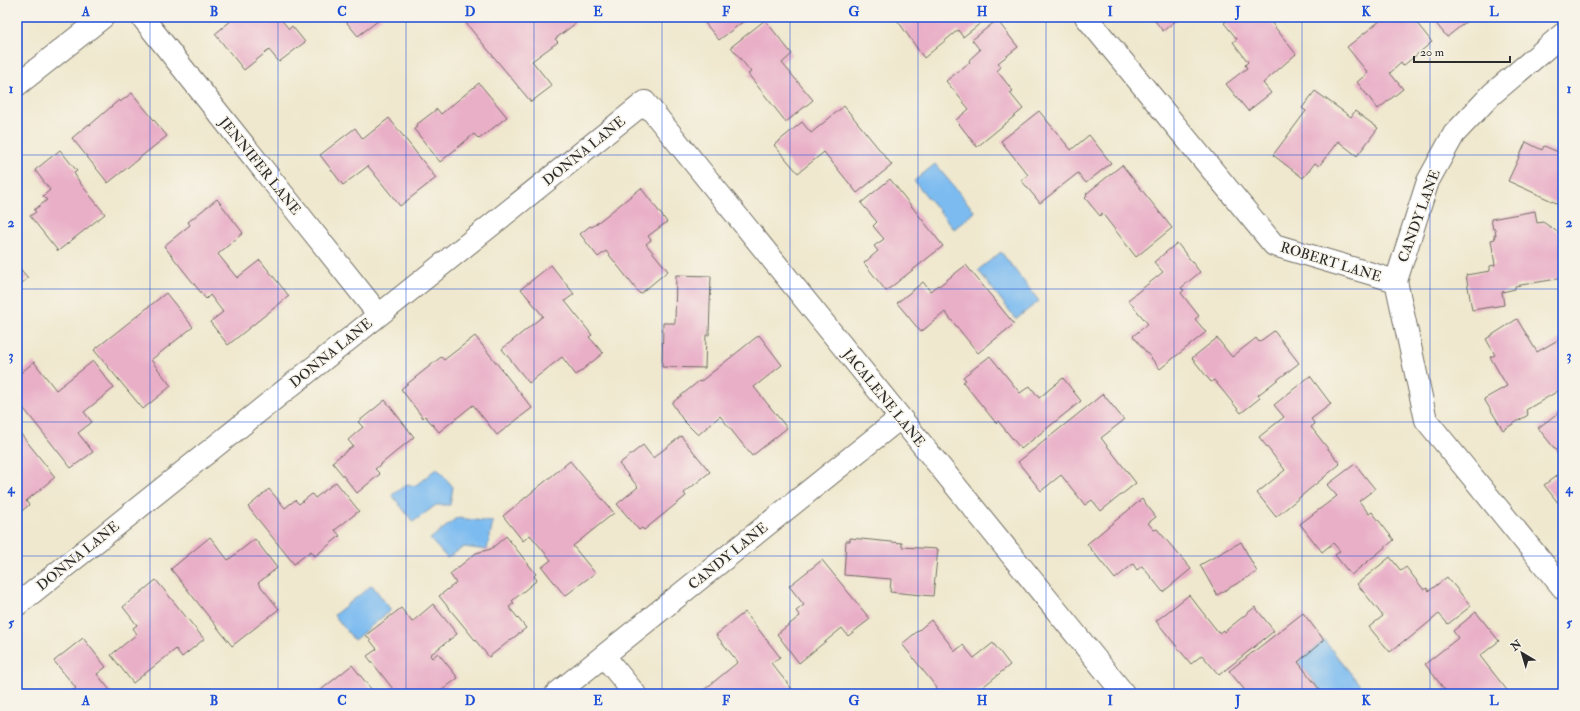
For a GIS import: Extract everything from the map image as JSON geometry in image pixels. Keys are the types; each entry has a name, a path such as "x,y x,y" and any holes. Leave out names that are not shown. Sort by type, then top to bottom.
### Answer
{"street":[{"path":"17,85 102,17"},
{"name":"JENNIFER LANE","path":"142,17 379,315"},
{"name":"ROBERT LANE","path":"1086,17 1274,246 1396,281 1426,420 1563,588"},
{"name":"CANDY LANE","path":"1396,281 1428,181 1454,134 1492,94 1563,34"},
{"name":"DONNA LANE","path":"17,605 645,102"},
{"name":"JACALENE LANE","path":"645,102 1124,694"},
{"name":"CANDY LANE","path":"556,694 900,418"},
{"path":"604,656 635,694"}],"water":[{"path":"935,164 975,212 954,229 914,181"},
{"path":"1001,252 1039,301 1016,319 978,270"},
{"path":"437,468 453,487 450,505 436,505 413,522 392,495 407,484 415,486"},
{"path":"457,518 493,522 487,550 464,547 447,558 430,539"},
{"path":"372,585 391,610 354,640 334,615"},
{"path":"1324,640 1360,685 1349,694 1324,694 1298,662"}],"building":[{"path":"231,17 279,17 289,29 292,26 305,42 279,62 269,50 244,70 215,34 233,19"},
{"path":"342,17 383,17 358,36"},
{"path":"472,17 571,17 576,23 555,39 558,42 532,61 552,86 531,102 465,22"},
{"path":"700,17 749,17 719,40"},
{"path":"895,17 987,18 963,37 958,30 924,58"},
{"path":"1152,17 1180,17 1163,31"},
{"path":"1231,17 1267,17 1296,54 1263,83 1271,93 1248,111 1226,84 1247,68 1245,65 1248,62 1233,42 1237,39 1224,23"},
{"path":"1378,17 1412,17 1432,42 1403,66 1401,63 1390,73 1403,89 1378,109 1357,82 1368,73 1347,47 1381,20"},
{"path":"1431,17 1472,17 1447,37"},
{"path":"765,20 792,54 782,63 813,100 786,122 748,74 751,72 731,47"},
{"path":"997,20 1018,47 998,63 1001,67 997,71 1013,91 1010,93 1023,109 977,147 956,120 969,109 946,81 970,62 969,60 980,50 972,40"},
{"path":"479,83 507,117 479,139 474,134 440,162 414,129 417,127 416,125 437,109 441,114"},
{"path":"1315,91 1351,117 1355,111 1378,128 1357,156 1338,141 1319,166 1315,163 1303,178 1273,155 1306,111 1302,108"},
{"path":"132,93 167,136 108,183 72,138 89,124 90,125 119,100 120,102"},
{"path":"844,106 892,165 857,193 824,152 798,173 774,145 802,122 811,133"},
{"path":"1039,111 1071,150 1089,135 1111,163 1086,183 1078,173 1040,203 1021,180 1028,175 1001,141"},
{"path":"389,118 436,178 400,206 368,166 343,185 320,155 355,128 363,139"},
{"path":"1526,142 1542,150 1544,146 1563,154 1563,206 1508,181"},
{"path":"60,150 77,171 74,173 80,183 105,214 58,251 30,216 36,212 34,210 47,200 43,196 50,190 35,170"},
{"path":"1122,165 1172,228 1136,257 1102,213 1100,216 1085,198 1087,196 1086,194"},
{"path":"890,179 943,246 886,291 864,263 878,251 874,246 884,239 873,226 877,222 861,203"},
{"path":"641,188 667,222 648,236 651,240 646,244 668,271 640,294 606,251 598,257 580,234 590,226 592,227"},
{"path":"217,199 243,233 218,254 237,278 260,260 289,296 228,345 210,322 223,312 210,295 206,299 164,246 190,225 188,222"},
{"path":"1535,211 1537,223 1543,222 1562,235 1563,278 1515,286 1515,289 1502,292 1504,305 1472,310 1466,275 1490,271 1490,266 1495,265 1491,240 1495,239 1494,235 1496,235 1491,219"},
{"path":"1177,243 1200,272 1181,288 1184,290 1181,293 1199,316 1195,319 1206,332 1160,369 1133,336 1148,324 1128,300 1163,272 1154,262"},
{"path":"17,265 28,278 17,287"},
{"path":"551,265 574,294 565,301 592,335 589,337 603,353 576,375 562,357 529,383 502,349 543,316 521,289"},
{"path":"966,265 1014,324 978,353 945,312 921,332 897,303 923,282 930,291 938,285 939,286"},
{"path":"676,275 711,276 709,335 706,335 705,368 662,367 663,323 675,323"},
{"path":"166,293 193,327 151,360 171,386 143,409 94,350"},
{"path":"1517,319 1537,352 1563,337 1563,388 1526,410 1528,415 1503,430 1484,399 1507,386 1490,357 1495,355 1486,339"},
{"path":"1274,331 1299,363 1258,395 1260,398 1241,413 1214,380 1211,382 1192,358 1217,338 1232,357 1256,338 1259,342"},
{"path":"759,335 782,365 754,387 787,428 752,456 720,416 698,435 683,420 672,403"},
{"path":"475,336 532,408 497,435 473,405 439,432 425,416 423,418 401,389 441,357 444,360"},
{"path":"990,356 1020,393 1030,386 1039,398 1063,378 1081,401 1021,449 998,421 996,423 963,382 966,380 963,377"},
{"path":"93,361 114,388 84,412 92,422 78,433 93,452 71,468 17,400 17,376 34,362 56,390"},
{"path":"1310,376 1331,404 1311,419 1315,424 1311,427 1340,464 1276,517 1257,493 1285,470 1259,437 1284,417 1274,405"},
{"path":"1103,394 1124,420 1101,438 1136,483 1101,511 1092,500 1085,505 1061,475 1041,491 1018,462"},
{"path":"385,400 414,437 375,469 380,474 357,493 332,462 353,446 348,440 363,427 358,422"},
{"path":"1563,409 1563,459 1538,428"},
{"path":"17,429 55,477 26,501 29,505 17,515"},
{"path":"681,436 710,472 684,493 686,496 644,530 642,528 639,530 617,504 638,487 619,464 643,445 653,458"},
{"path":"570,461 614,513 573,546 595,573 565,596 542,567 551,560 530,535 523,541 503,516"},
{"path":"1355,464 1375,489 1359,501 1369,514 1372,512 1394,540 1351,575 1335,555 1340,551 1333,543 1322,552 1300,524 1337,496 1327,485"},
{"path":"1563,471 1563,509 1544,485"},
{"path":"336,482 359,511 335,530 340,536 315,556 311,551 294,564 248,507 269,489 285,508 295,500 299,504 312,494 315,498"},
{"path":"1142,499 1156,517 1148,523 1154,530 1157,529 1191,569 1163,592 1142,566 1137,570 1133,564 1115,579 1087,544"},
{"path":"506,536 536,574 534,576 537,580 512,601 514,603 509,607 526,628 489,657 439,596 456,583 450,574 476,553 491,549"},
{"path":"210,537 228,560 255,539 277,568 258,583 279,609 232,646 171,569"},
{"path":"850,538 902,543 902,547 938,549 933,596 890,592 891,579 844,575 846,541 850,541"},
{"path":"1241,542 1257,572 1217,595 1200,565"},
{"path":"1390,557 1401,571 1406,567 1424,590 1427,588 1429,591 1447,577 1471,606 1448,624 1439,614 1390,652 1369,627 1383,616 1357,584"},
{"path":"822,560 870,619 848,636 842,628 799,663 777,634 800,616 796,611 804,605 789,586"},
{"path":"156,580 204,639 182,657 176,649 133,683 111,655 137,634 133,628 137,625 123,607"},
{"path":"1189,595 1219,633 1223,630 1224,632 1255,607 1274,631 1219,675 1202,655 1191,664 1156,621"},
{"path":"433,604 457,634 430,655 432,658 438,653 458,678 437,694 397,694 367,656 377,649 366,635 401,608 412,622"},
{"path":"745,612 780,657 771,663 796,694 699,694 738,662 716,635"},
{"path":"1476,612 1499,641 1480,656 1510,694 1460,694 1459,692 1448,694 1425,664 1458,638 1453,631"},
{"path":"1303,613 1324,640 1298,662 1323,694 1248,694 1229,671"},
{"path":"931,620 955,651 963,645 974,658 993,643 1010,665 974,694 939,694 935,689 937,688 902,644"},
{"path":"83,638 106,667 97,674 113,694 69,694 76,688 54,661"},
{"path":"352,665 375,694 316,694"}]}
